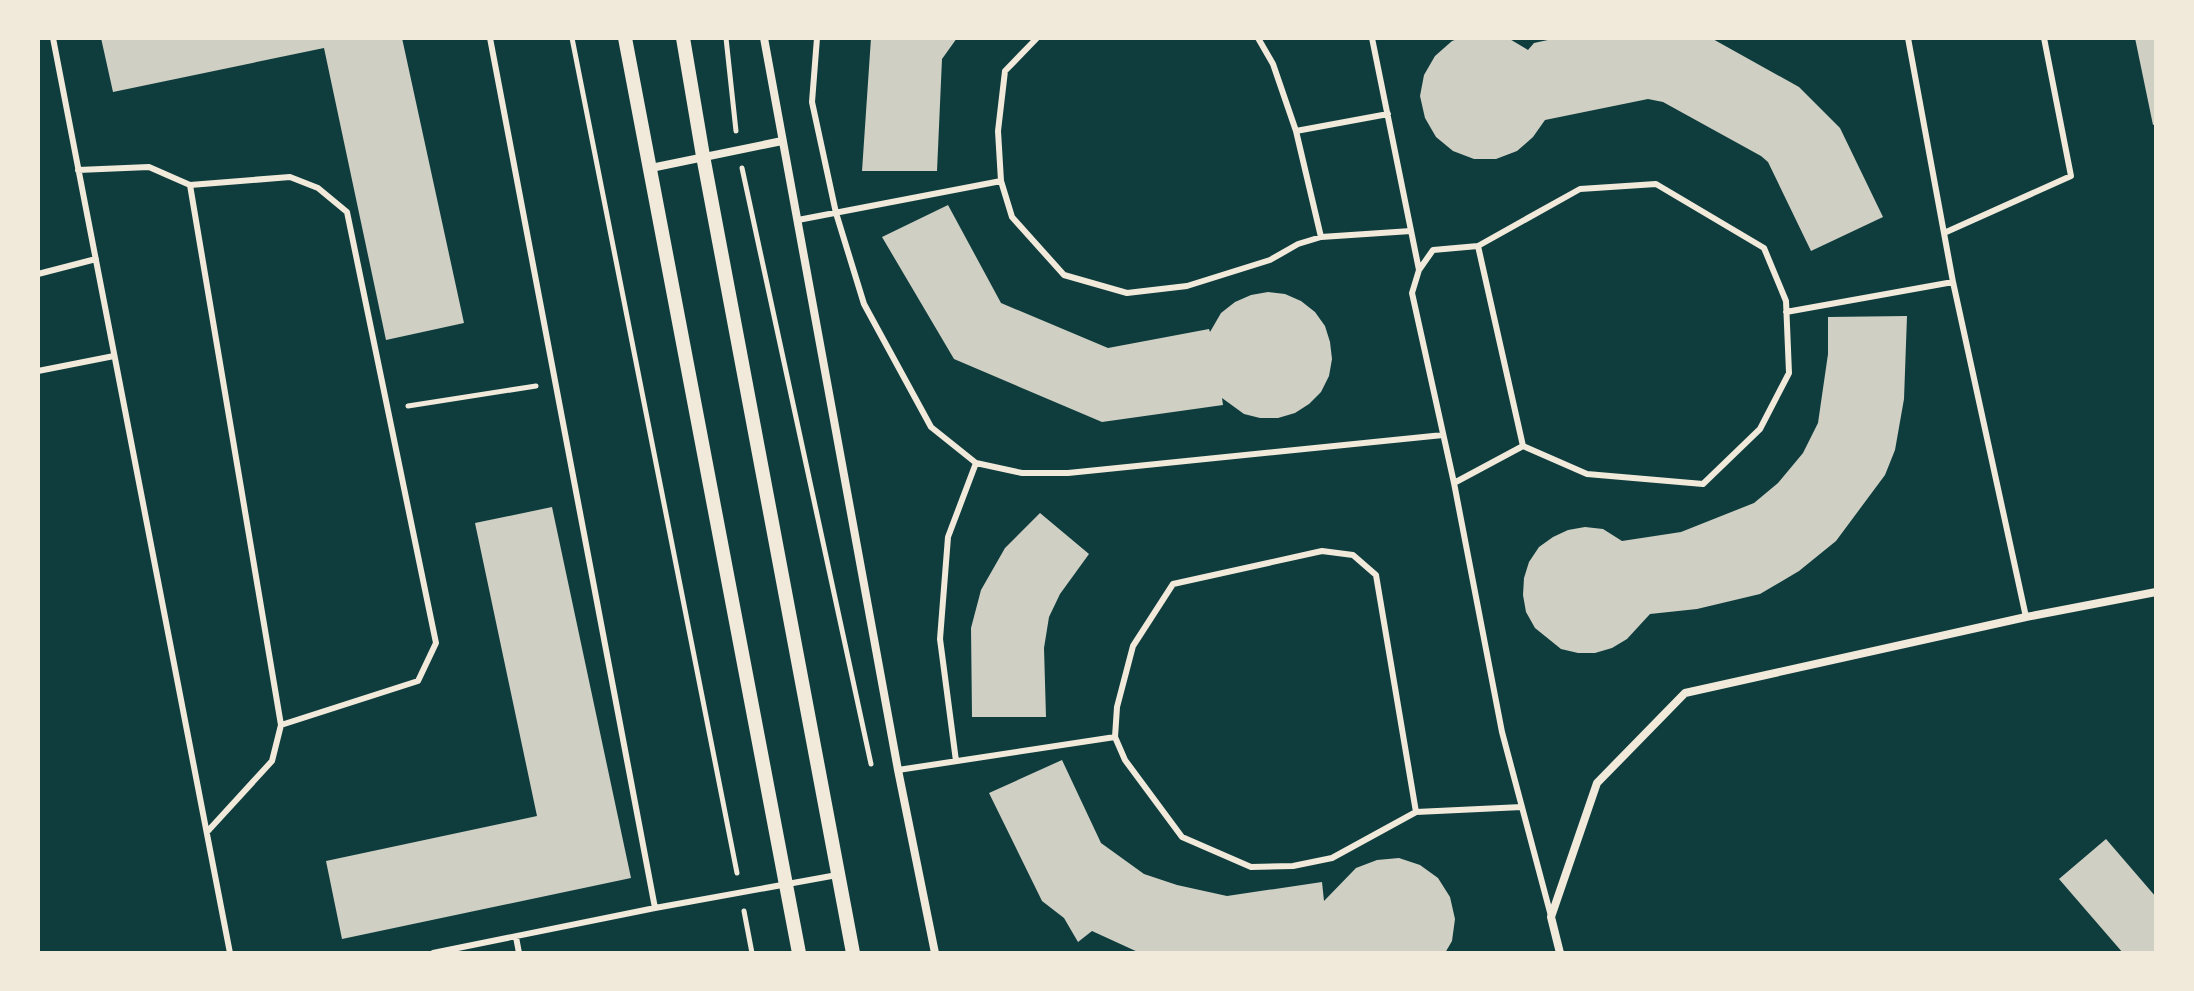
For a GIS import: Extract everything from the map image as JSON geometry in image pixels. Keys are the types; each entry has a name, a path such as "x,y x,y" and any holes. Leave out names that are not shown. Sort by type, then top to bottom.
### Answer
{"street":[{"path":"625,38 799,953"},
{"path":"683,38 853,953"},
{"path":"764,38 898,770 935,953"},
{"path":"651,168 782,141"},
{"path":"1560,953 1551,917 1597,783 1685,693 2026,617 2156,592"}],"lane":[{"path":"53,38 230,953"},
{"path":"490,38 655,908"},
{"path":"817,38 812,102 836,213 864,304 931,427 976,463 1022,473 1068,473 1443,435"},
{"path":"1037,38 1005,71 998,131 1001,181 1012,217 1064,275 1127,293 1187,286 1270,260 1298,244 1321,237 1411,231"},
{"path":"1258,38 1273,64 1296,131 1321,237"},
{"path":"1372,38 1419,270"},
{"path":"1908,38 1953,282 2026,617"},
{"path":"1944,233 2071,176 2044,38"},
{"path":"1296,131 1388,114"},
{"path":"78,170 149,167 190,185 290,177 318,188 347,212 436,643 418,681 281,725"},
{"path":"798,220 1001,181"},
{"path":"1523,446 1587,474 1703,484 1760,429 1789,373 1786,301 1764,248 1656,184 1580,189 1478,246 1433,250 1419,270 1412,293 1454,483 1502,732 1551,917"},
{"path":"190,185 281,725 272,761 207,832"},
{"path":"1478,246 1523,446"},
{"path":"38,274 96,259"},
{"path":"1786,312 1953,282"},
{"path":"38,371 114,356"},
{"path":"1454,483 1523,446"},
{"path":"956,761 940,639 948,537 976,463"},
{"path":"1416,812 1376,575 1353,555 1322,551 1173,584 1133,646 1117,707 1115,737 1125,760 1182,837 1251,867 1293,866 1332,858 1416,812 1522,807"},
{"path":"898,770 1115,737"},
{"path":"433,953 837,875"},
{"path":"516,937 519,953"}],"path":[{"path":"572,38 752,953"},
{"path":"726,38 738,149 874,774"},
{"path":"387,409 556,383"}],"building":[{"path":"101,38 402,38 464,323 386,340 324,48 113,92"},
{"path":"871,38 957,38 942,59 937,171 862,171"},
{"path":"1460,38 1508,38 1528,50 1534,43 1557,38 1711,38 1799,87 1840,128 1883,217 1811,251 1768,162 1663,102 1648,99 1545,120 1533,137 1517,151 1496,159 1474,159 1453,151 1436,137 1425,118 1420,96 1424,75 1435,56"},
{"path":"2135,38 2156,38 2156,124 2153,125"},
{"path":"948,205 1001,303 1108,348 1209,329 1210,332 1221,313 1235,302 1268,292 1285,294 1315,312 1325,326 1332,359 1329,376 1321,392 1309,404 1295,413 1278,418 1244,414 1222,398 1223,405 1102,422 954,359 882,237"},
{"path":"1907,316 1904,399 1895,450 1885,475 1836,541 1799,571 1760,594 1697,609 1650,614 1627,639 1595,653 1561,649 1535,628 1526,612 1523,595 1529,562 1539,547 1568,530 1585,527 1603,529 1622,541 1681,532 1754,503 1778,483 1803,453 1818,423 1828,354 1828,317"},
{"path":"552,507 631,878 342,939 326,861 537,816 475,523"},
{"path":"1040,513 1089,554 1060,594 1049,617 1044,648 1046,717 972,717 971,628 981,590 1005,548"},
{"path":"1062,760 1101,843 1144,874 1227,896 1322,882 1324,901 1356,868 1377,860 1399,858 1420,865 1438,878 1450,897 1455,919 1452,941 1445,953 1140,953 1092,931 1078,942 1064,918 1042,901 989,793"},
{"path":"2106,839 2156,897 2156,953 2123,953 2059,879"}]}
